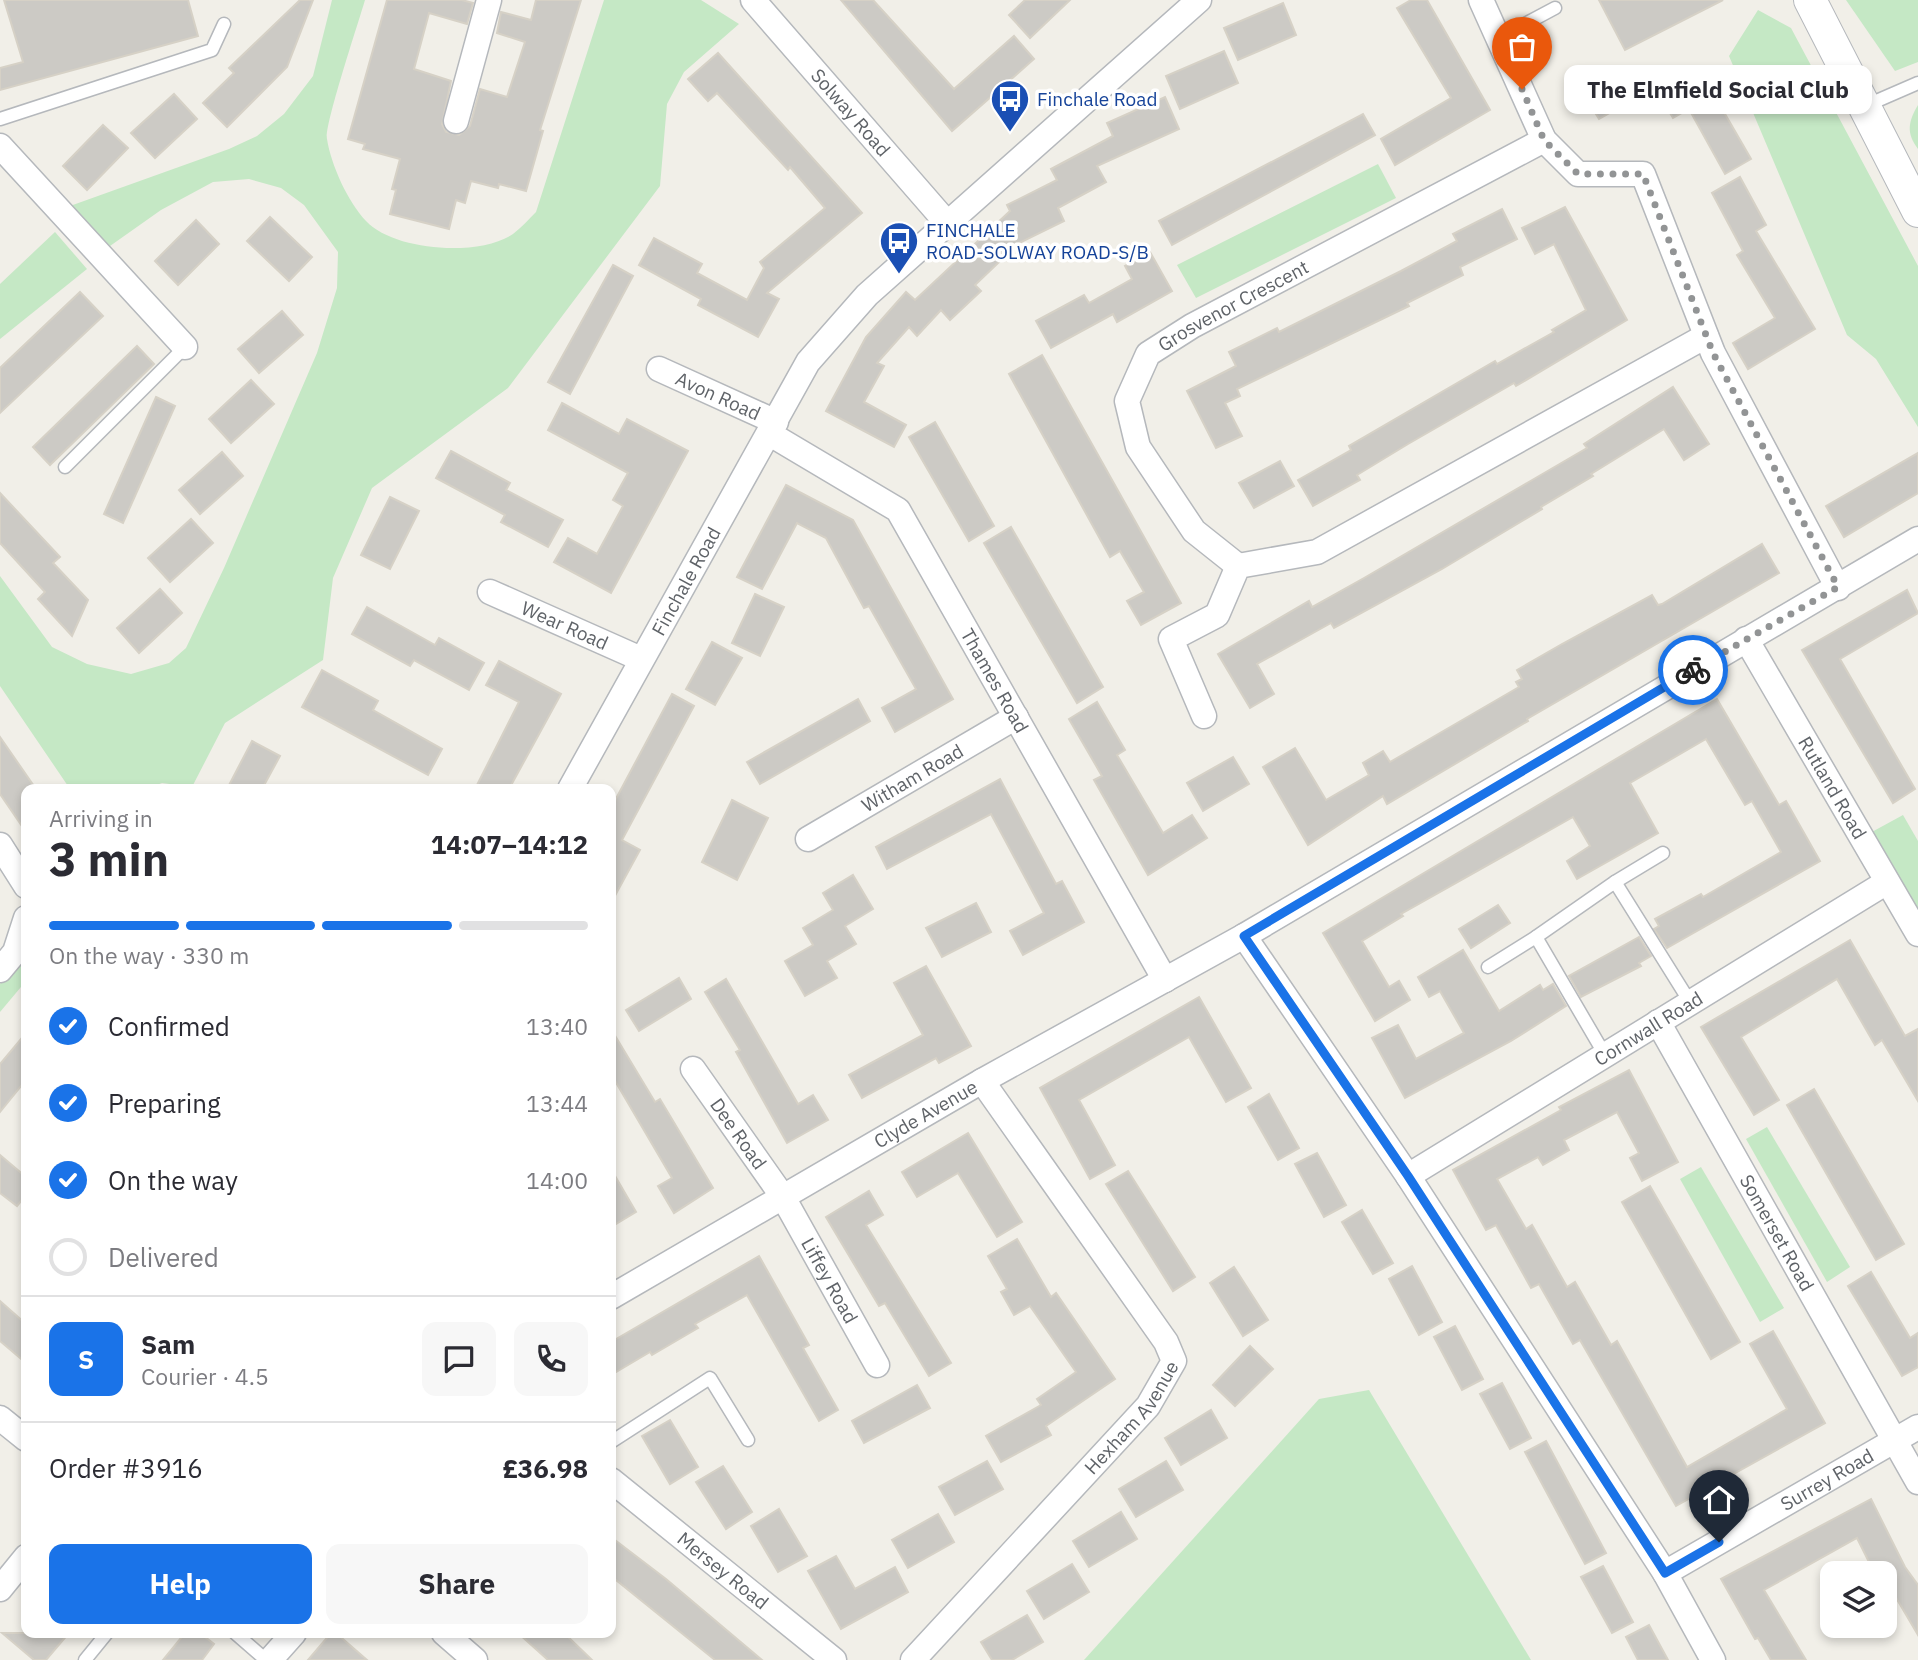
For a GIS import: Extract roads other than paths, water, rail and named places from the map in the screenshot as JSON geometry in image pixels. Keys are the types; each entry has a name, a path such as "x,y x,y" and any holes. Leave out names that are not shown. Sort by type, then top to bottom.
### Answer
{"street":[{"path":"456,121 489,0"},
{"name":"Solway Road","path":"753,0 947,223"},
{"name":"Finchale Road","path":"573,784 808,362 867,295 1199,0"},
{"path":"1481,0 1544,140 1578,174 1643,174 1706,336 1838,587"},
{"path":"1810,0 1918,211"},
{"name":"Grosvenor Crescent","path":"1238,566 1194,531 1138,447 1127,401 1148,354 1192,326 1544,140"},
{"path":"0,146 185,347"},
{"path":"1204,716 1171,639 1217,615 1238,566 1317,552 1706,336"},
{"name":"Avon Road","path":"659,369 773,428"},
{"name":"Thames Road","path":"773,428 898,510 1165,980"},
{"name":"Clyde Avenue","path":"616,1294 982,1081 1244,936 1918,539"},
{"name":"Wear Road","path":"490,592 641,659"},
{"name":"Rutland Road","path":"1746,639 1918,934"},
{"name":"Witham Road","path":"808,839 1016,717"},
{"path":"0,845 21,878"},
{"name":"Cornwall Road","path":"1408,1176 1887,882"},
{"path":"0,970 15,952 21,933"},
{"path":"1244,936 1408,1176 1665,1573 1713,1660"},
{"name":"Somerset Road","path":"1658,1023 1918,1482"},
{"name":"Dee Road","path":"693,1069 783,1197"},
{"name":"Hexham Avenue","path":"913,1660 1148,1406 1174,1361 1166,1342 982,1081"},
{"name":"Liffey Road","path":"783,1197 877,1364"},
{"path":"0,1418 21,1435"},
{"name":"Surrey Road","path":"1665,1573 1918,1427"},
{"name":"Mersey Road","path":"616,1484 834,1660"},
{"path":"0,1589 21,1563"},
{"path":"268,1660 289,1638"},
{"path":"450,1638 475,1660"}],"lane":[{"path":"1499,38 1555,8"},
{"path":"0,119 212,50 224,24"},
{"path":"1865,106 1918,83"},
{"path":"65,467 185,347"},
{"path":"1488,967 1663,853"},
{"path":"1615,882 1690,1002"},
{"path":"1536,937 1605,1055"},
{"path":"616,1439 710,1378 748,1440"},
{"path":"85,1660 103,1638"},
{"path":"241,1638 268,1660"}],"place":[{"name":"The Elmfield Social Club","path":"1522,89"},
{"name":"Finchale Road","path":"1010,133"},
{"name":"FINCHALE ROAD-SOLWAY ROAD-S/B","path":"899,275"}]}
